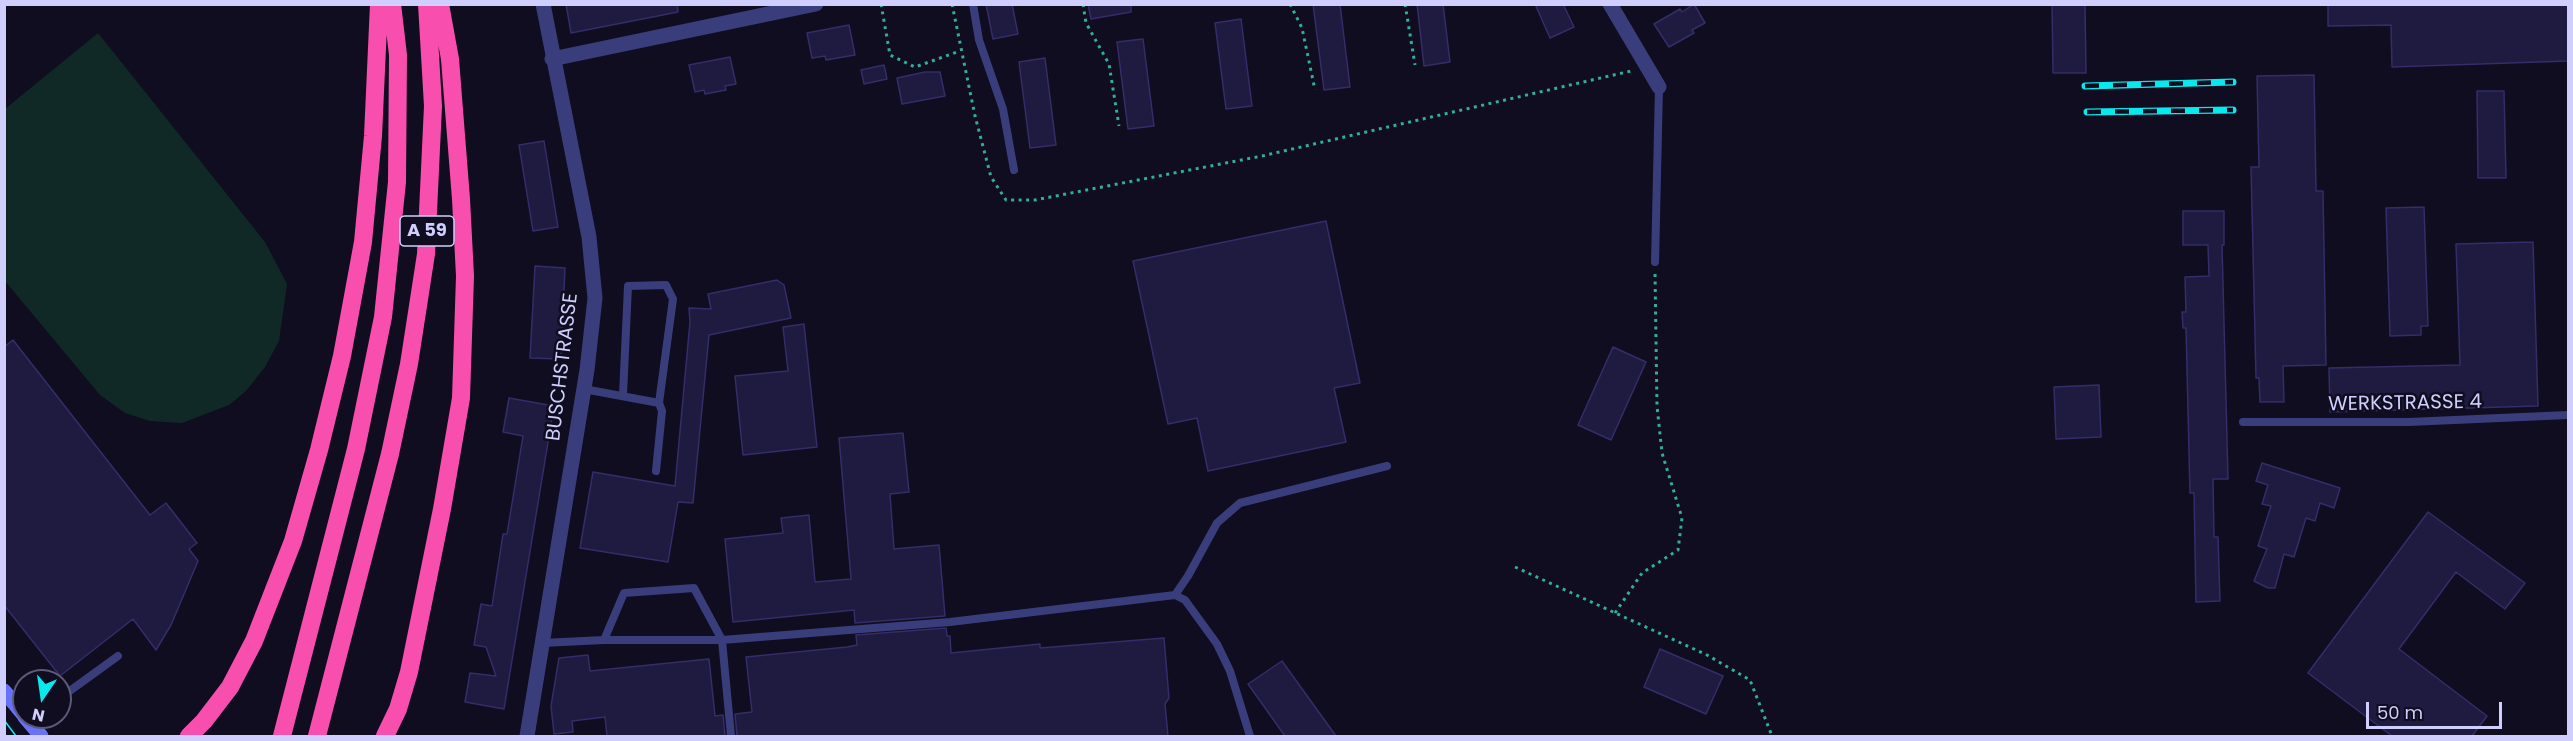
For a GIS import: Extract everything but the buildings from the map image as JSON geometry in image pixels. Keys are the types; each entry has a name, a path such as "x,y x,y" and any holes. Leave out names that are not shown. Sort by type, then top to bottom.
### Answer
{"highway":[{"path":"189,736 204,721 230,687 254,641 292,541 319,450 342,356 363,242 373,136 380,4"},
{"name":"A 59","path":"282,736 356,449 383,317 397,182 398,55 392,4"},
{"name":"A 59","path":"319,731 390,454 409,364 426,254 433,106 427,4"},
{"path":"386,736 398,710 409,672 442,509 460,398 465,276 450,59 440,4"}],"street":[{"name":"BUSCHSTRASSE","path":"527,736 584,388 595,298 589,237 552,59 543,4"},
{"path":"552,59 816,4"},
{"path":"1610,4 1659,87"}],"lane":[{"path":"973,4 979,40 1003,109 1014,171"},
{"path":"1655,262 1659,87"},
{"path":"623,395 628,286 666,285 674,299 659,403 662,411 656,471"},
{"path":"584,388 659,403"},
{"name":"WERKSTRASSE 4","path":"2243,422 2409,422 2568,415"},
{"path":"1174,595 1188,576 1217,524 1239,502 1387,466"},
{"path":"604,640 624,593 694,588 722,640 731,736"},
{"path":"542,643 604,640 722,640 950,622 1174,595 1185,600 1217,644 1230,671 1250,736"},
{"path":"72,689 118,656"}],"path":[{"path":"881,4 890,55 915,67 960,51"},
{"path":"952,4 960,51 991,177 1006,200 1035,200 1262,156 1621,75 1646,64"},
{"path":"1083,4 1086,23 1109,64 1119,126"},
{"path":"1290,4 1302,28 1315,90"},
{"path":"1405,4 1415,65"},
{"path":"1615,613 1642,573 1678,550 1681,529 1682,519 1662,453 1657,406 1655,262"},
{"path":"1515,567 1707,655 1750,680 1772,736"}],"green space":[{"path":"98,33 265,242 287,284 279,341 265,367 246,391 229,405 182,423 150,421 125,413 100,395 5,281 5,109"}],"tram line":[{"path":"4,720 16,736"}],"railway":[{"path":"2085,86 2233,82"},
{"path":"2087,112 2233,110"}]}
